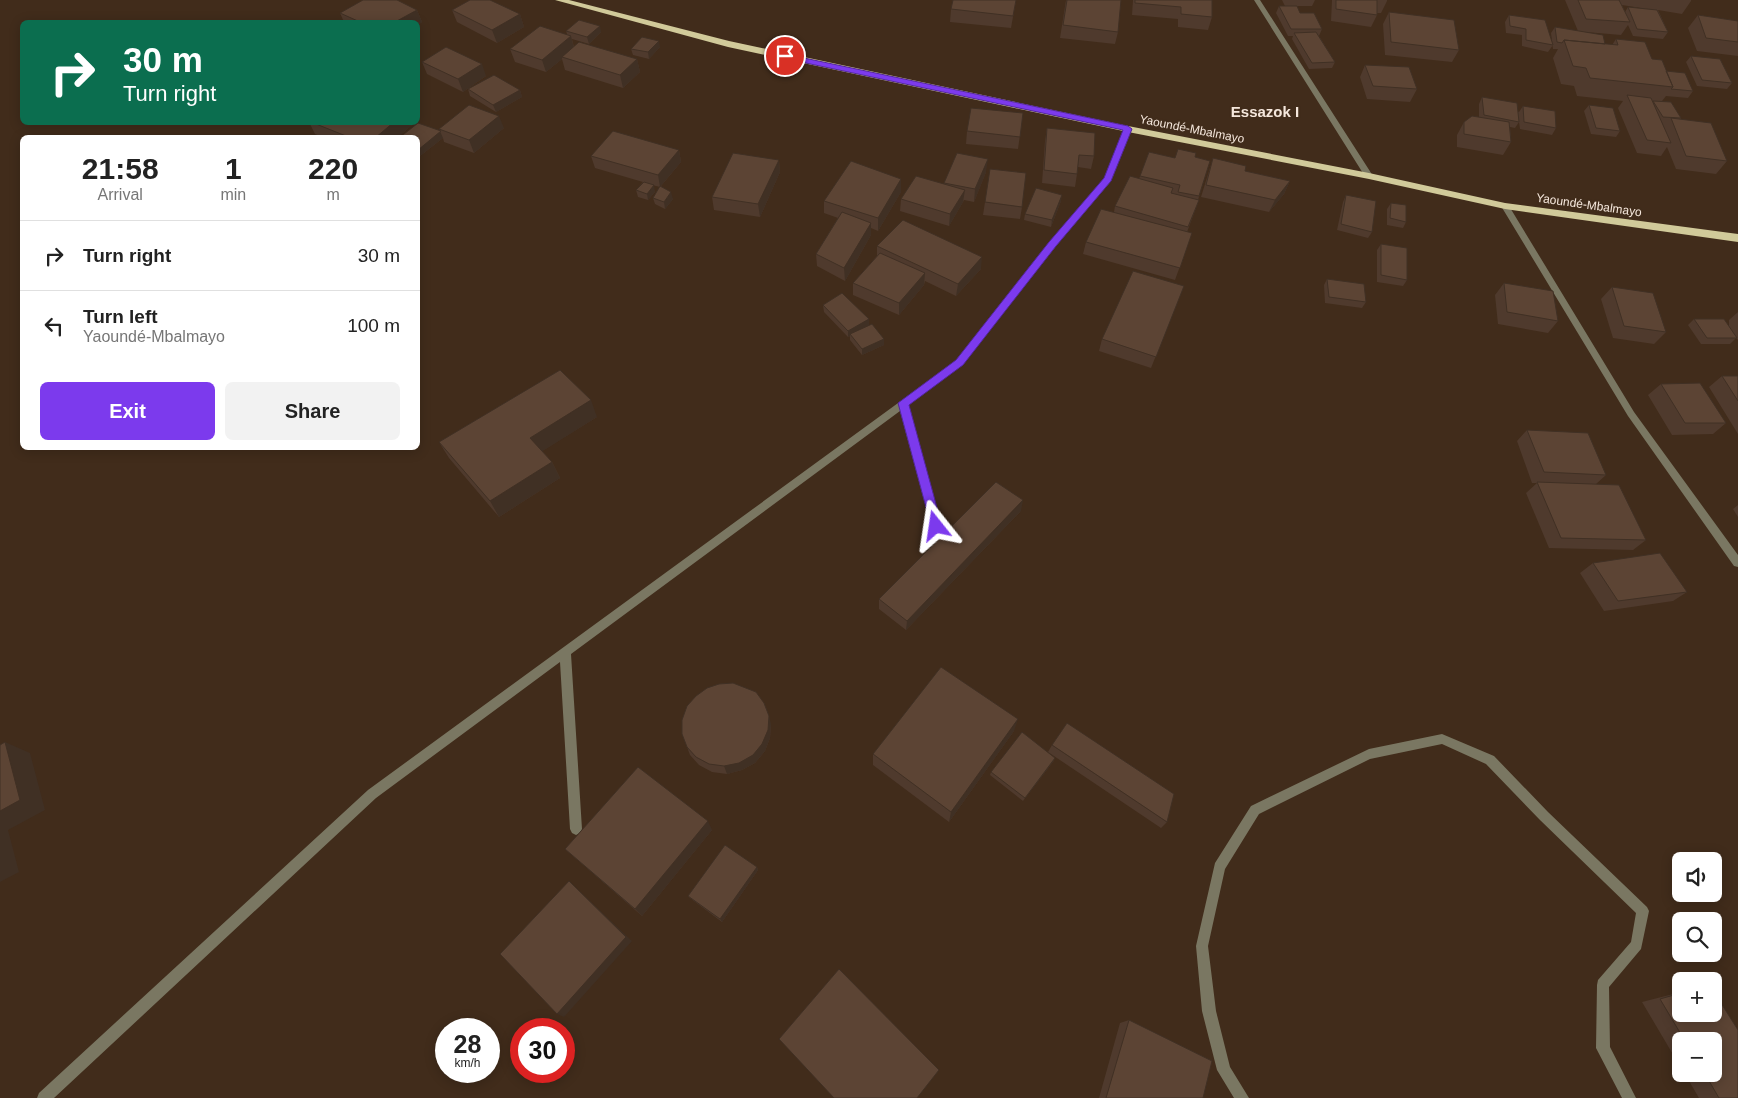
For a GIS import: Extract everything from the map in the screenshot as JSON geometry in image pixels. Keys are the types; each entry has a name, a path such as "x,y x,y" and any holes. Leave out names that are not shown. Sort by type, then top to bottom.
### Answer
{"highway":[{"name":"Yaoundé-Mbalmayo","path":"559,0 728,44 1128,129 1369,176 1505,206 1738,238"}],"street":[{"path":"1257,0 1369,176"},
{"path":"44,1098 372,794 960,362 1053,244 1108,179 1128,129"},
{"path":"1505,206 1632,414 1738,564"},
{"path":"903,403 936,526"},
{"path":"565,652 576,829"},
{"path":"1242,1098 1224,1070 1208,1011 1202,946 1219,867 1255,810 1369,754 1442,739 1490,760 1544,816 1643,911 1637,945 1603,985 1603,1048 1628,1098"}],"building":[{"path":"363,0 397,0 417,10 399,20 356,20 340,13"},
{"path":"470,0 490,0 520,14 492,30 452,10"},
{"path":"953,0 1016,0 1013,16 951,9"},
{"path":"1067,0 1121,0 1118,32 1063,25"},
{"path":"1135,0 1212,0 1212,17 1181,14 1181,7 1135,3"},
{"path":"1336,0 1377,0 1377,15 1336,9"},
{"path":"1578,0 1619,0 1630,22 1586,19"},
{"path":"1279,6 1297,6 1300,13 1314,13 1322,29 1291,29"},
{"path":"1628,7 1657,10 1668,32 1637,29"},
{"path":"1389,12 1454,20 1459,50 1391,42"},
{"path":"1509,15 1545,20 1553,45 1526,40 1526,29 1510,26"},
{"path":"1698,15 1738,21 1738,42 1706,38"},
{"path":"579,20 600,26 587,37 566,31"},
{"path":"540,26 571,36 542,60 510,49"},
{"path":"1555,27 1603,35 1605,44 1564,40 1562,43 1557,42"},
{"path":"1316,32 1335,62 1312,63 1294,33"},
{"path":"642,37 659,41 648,52 631,49"},
{"path":"1616,39 1645,42 1652,59 1662,60 1673,87 1590,78 1586,68 1573,66 1564,40 1618,45"},
{"path":"579,42 637,59 620,75 562,57"},
{"path":"446,47 482,64 458,79 422,62"},
{"path":"1691,56 1720,59 1732,83 1702,80"},
{"path":"1365,65 1409,67 1417,89 1373,86"},
{"path":"1666,71 1685,73 1693,91 1671,89 1673,87"},
{"path":"494,75 520,90 493,105 468,89"},
{"path":"1627,95 1651,98 1671,143 1647,140"},
{"path":"1482,97 1517,103 1519,122 1484,115"},
{"path":"1653,101 1671,102 1681,118 1663,117"},
{"path":"469,105 499,116 469,140 439,129"},
{"path":"1589,105 1613,108 1620,131 1596,128"},
{"path":"1523,106 1555,111 1556,128 1524,122"},
{"path":"971,108 1023,113 1020,137 967,131"},
{"path":"1472,116 1509,122 1511,142 1464,134 1464,122"},
{"path":"1671,118 1711,123 1727,161 1686,156"},
{"path":"420,124 441,131 420,148 420,135 403,135"},
{"path":"318,125 390,125 379,135 344,135"},
{"path":"1047,128 1095,133 1094,156 1079,155 1077,174 1044,170"},
{"path":"613,131 679,150 658,175 591,156"},
{"path":"1178,149 1196,153 1195,157 1210,161 1199,196 1178,192 1180,185 1140,176 1149,152 1175,158"},
{"path":"733,153 779,160 758,204 712,197"},
{"path":"957,153 988,159 975,189 944,183"},
{"path":"1213,158 1246,166 1245,171 1290,181 1275,200 1206,185"},
{"path":"851,161 901,179 878,218 824,201"},
{"path":"990,169 1026,173 1022,207 985,202"},
{"path":"916,176 965,190 950,214 901,199"},
{"path":"1130,176 1173,188 1171,193 1199,200 1188,227 1115,206"},
{"path":"644,182 654,185 647,194 636,190"},
{"path":"660,186 671,192 664,202 653,198"},
{"path":"1036,188 1062,195 1052,220 1025,214"},
{"path":"1346,195 1376,201 1372,232 1341,224"},
{"path":"1391,203 1406,205 1406,222 1390,218"},
{"path":"1101,209 1192,233 1180,268 1086,242"},
{"path":"842,212 871,223 844,268 816,254"},
{"path":"903,220 982,257 958,284 877,246"},
{"path":"1381,244 1407,248 1407,280 1381,275"},
{"path":"880,253 925,273 899,303 853,283"},
{"path":"1133,271 1184,286 1156,357 1102,339"},
{"path":"1327,279 1364,284 1366,302 1329,297"},
{"path":"1504,283 1553,291 1558,321 1507,312"},
{"path":"1612,287 1653,293 1666,332 1624,326"},
{"path":"842,293 869,319 848,331 823,305"},
{"path":"1694,319 1724,319 1737,338 1707,338"},
{"path":"872,324 884,339 862,349 850,334"},
{"path":"560,370 591,400 530,438 552,462 490,501 439,442"},
{"path":"1722,376 1738,376 1738,401"},
{"path":"1700,383 1726,423 1685,423 1661,384"},
{"path":"1527,430 1588,433 1606,475 1544,472"},
{"path":"996,482 1023,500 907,621 879,599"},
{"path":"1537,482 1619,485 1646,540 1561,538"},
{"path":"1660,553 1687,592 1618,601 1593,563"},
{"path":"941,667 1018,719 951,812 873,754"},
{"path":"733,683 756,692 764,703 769,716 768,730 762,744 753,755 739,763 724,766 709,764 696,757 687,747 682,734 682,720 687,706 707,688 719,684"},
{"path":"1067,723 1174,794 1167,822 1052,745"},
{"path":"1022,732 1055,758 1025,798 991,772"},
{"path":"5,742 20,800 0,811 0,745"},
{"path":"638,767 708,821 635,909 565,849"},
{"path":"725,845 757,867 720,919 688,896"},
{"path":"569,881 626,937 557,1014 500,954"},
{"path":"839,969 939,1070 917,1098 834,1098 779,1039"},
{"path":"1672,996 1672,1019 1660,999"},
{"path":"1722,1005 1738,1030 1738,1098 1719,1098 1710,1082 1722,1082 1722,1032 1680,1032 1674,1022 1722,1022"},
{"path":"1129,1020 1212,1061 1203,1098 1106,1098"}],"district":[{"name":"Essazok I","path":"1265,112"}],"route":[{"path":"785,56 1128,129 1108,179 1053,244 960,362 903,403 936,526"}]}
